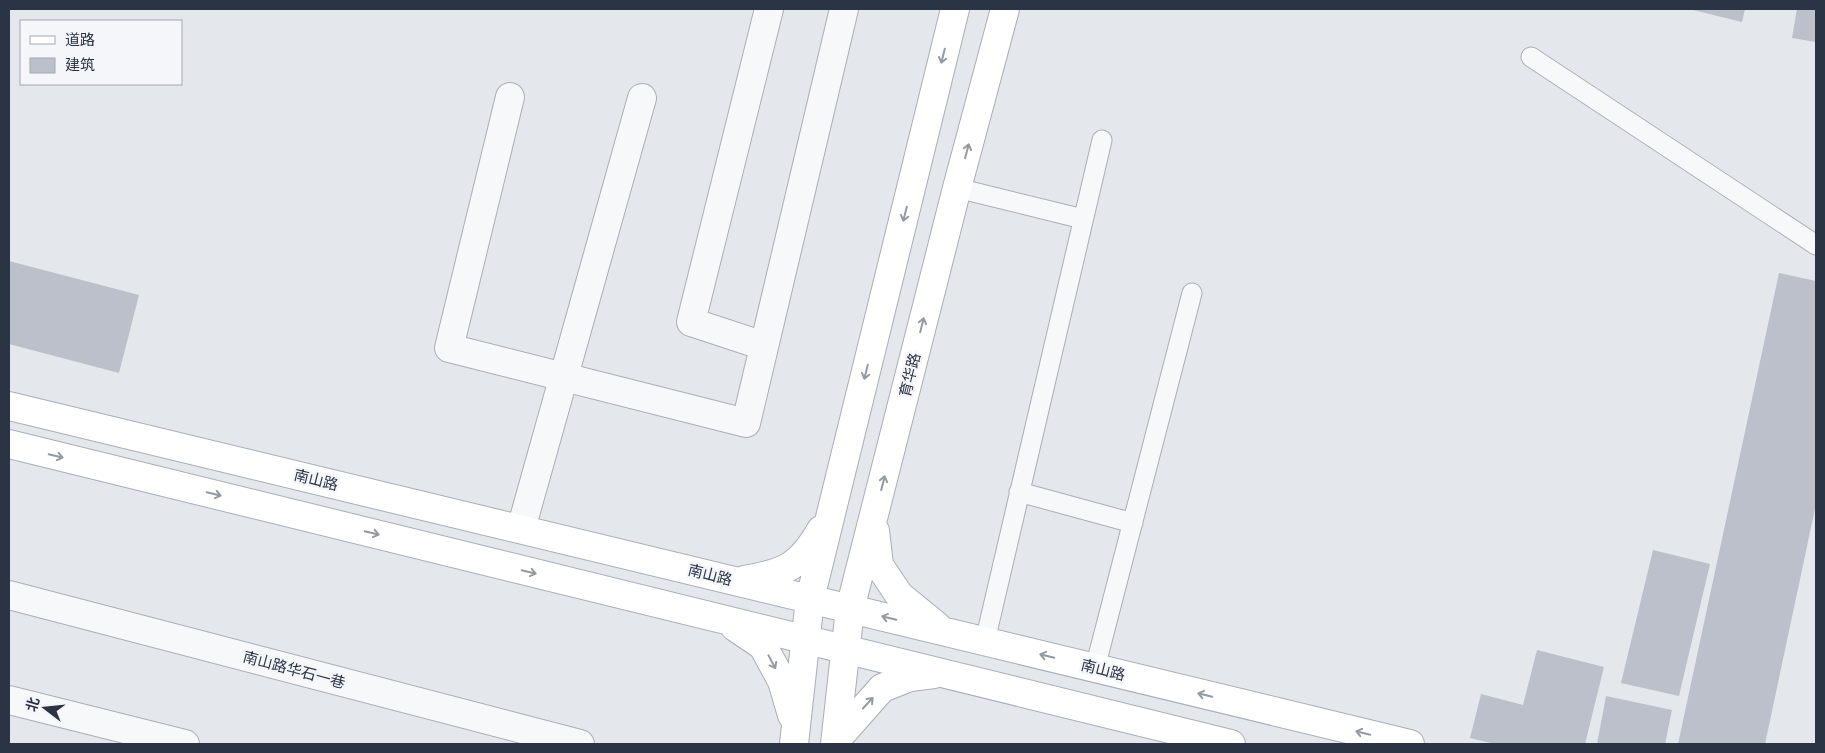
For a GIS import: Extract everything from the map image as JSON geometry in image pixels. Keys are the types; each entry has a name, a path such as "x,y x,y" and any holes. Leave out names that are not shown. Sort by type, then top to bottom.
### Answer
{"main road":[{"path":"795,736 810,599 955,9"},
{"name":"育华路","path":"835,742 850,609 957,188 1005,9"},
{"name":"南山路","path":"9,406 1410,744"},
{"path":"9,444 1231,744"},
{"path":"736,581 775,575 799,562 815,540 833,506"},
{"path":"874,517 879,564 899,596 944,631"},
{"path":"723,619 763,646 782,681 795,736"},
{"path":"835,742 882,688 910,677 940,673"}],"street":[{"path":"764,346 691,322 769,9"},
{"path":"510,97 449,348 746,422 844,9"},
{"path":"521,529 642,98"},
{"name":"南山路华石一巷","path":"9,596 580,744"},
{"path":"9,700 185,744"}],"lane":[{"path":"1531,58 1816,245"},
{"path":"985,641 1102,140"},
{"path":"957,188 1083,219"},
{"path":"1096,668 1192,293"},
{"path":"1019,492 1133,523"}],"building":[{"path":"1689,9 1745,9 1742,22"},
{"path":"1797,9 1816,9 1816,42 1792,38"},
{"path":"9,261 139,295 119,373 9,344"},
{"path":"1779,273 1816,281 1816,504 1765,744 1678,744"},
{"path":"1653,550 1710,564 1679,696 1621,683"},
{"path":"1537,650 1604,667 1585,744 1495,744 1470,738 1481,694 1523,705"},
{"path":"1606,696 1672,710 1665,744 1597,744"}]}
